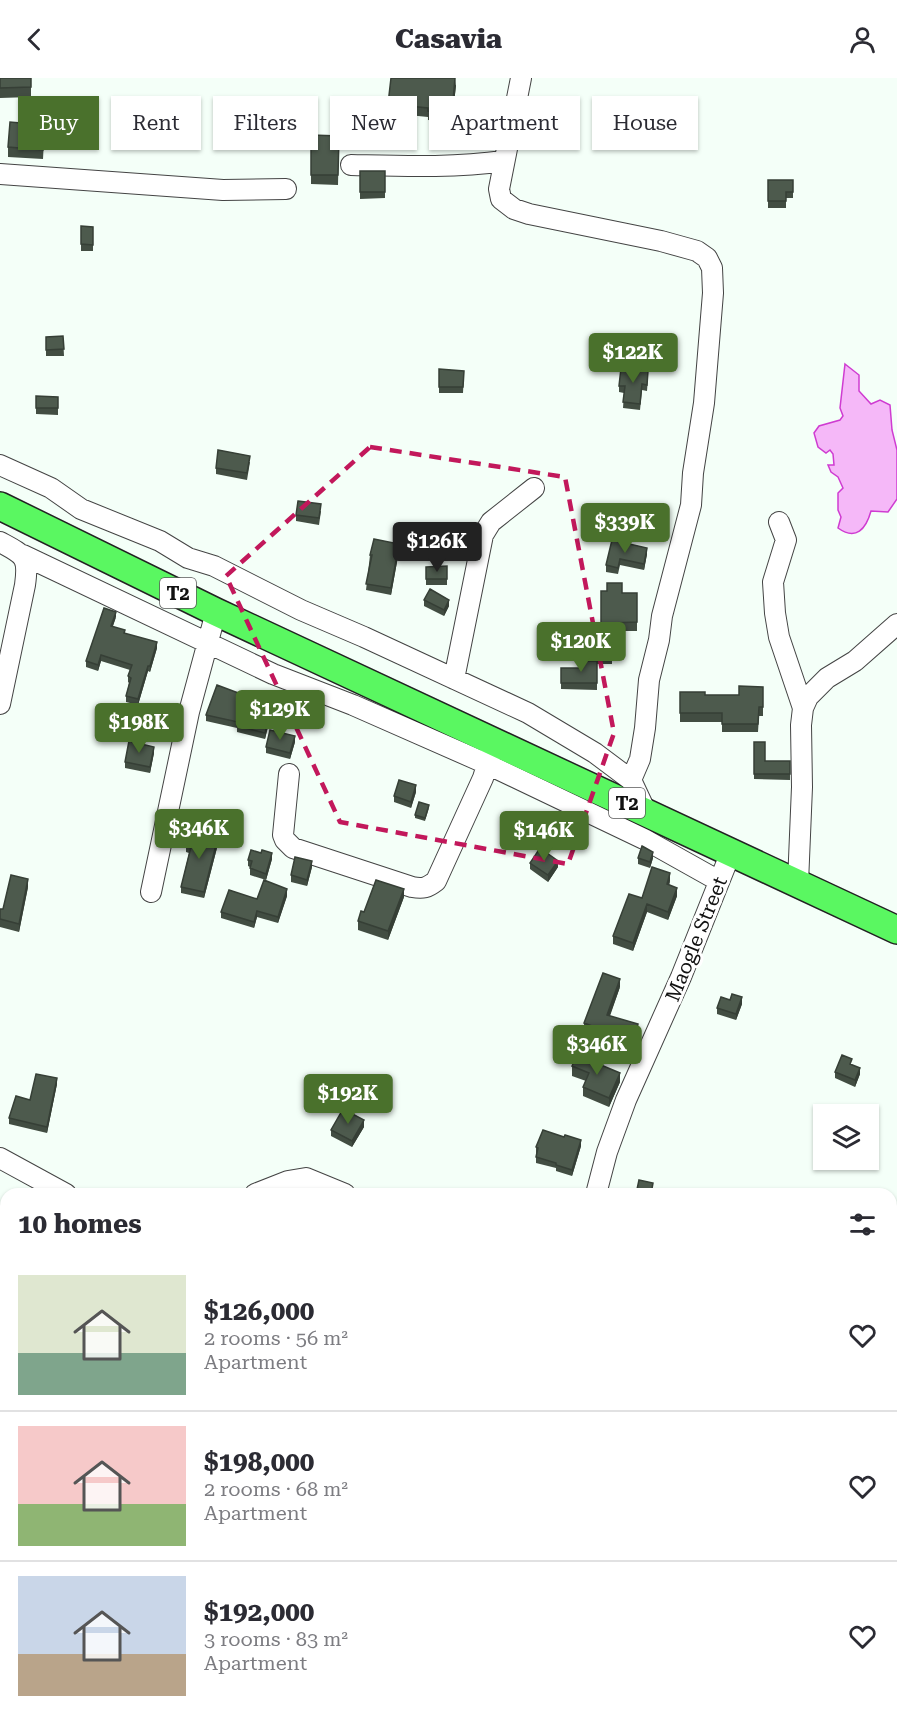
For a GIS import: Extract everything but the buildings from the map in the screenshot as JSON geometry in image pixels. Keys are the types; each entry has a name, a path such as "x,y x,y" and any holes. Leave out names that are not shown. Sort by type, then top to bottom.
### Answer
{"highway":[{"name":"T2","path":"0,506 216,612 491,752 646,812 897,930"}],"street":[{"path":"521,78 498,189 501,199 514,209 529,214 661,241 697,251 707,258 712,268 713,293 704,403 693,472 691,505 662,616 659,640 649,680 640,759 631,780"},
{"path":"351,165 425,167 504,162"},
{"path":"0,174 223,190 286,189"},
{"path":"0,465 51,488 81,509 115,525 160,541 188,558 214,566 301,610 528,713 595,753 631,780 646,812"},
{"path":"454,679 483,535 491,522 534,488"},
{"path":"779,522 786,540 773,582 775,613 779,637 803,708 798,883"},
{"path":"0,542 273,674 353,705 491,752 589,814 644,839 719,881"},
{"path":"0,704 26,585 28,566 23,555"},
{"path":"151,892 189,712 216,612"},
{"path":"803,708 808,697 827,678 855,661 897,624"},
{"path":"289,774 283,835 293,848 412,887 428,888 436,881 474,797 491,752"},
{"name":"Maogle Street","path":"598,1188 607,1152 626,1100 681,977 731,852"},
{"path":"0,1158 55,1188"},
{"path":"270,1188 288,1181 306,1178 330,1188"}],"highlighted area":[{"path":"370,447 565,477 614,733 568,864 340,822 226,576"}],"shaded area":[{"path":"845,364 859,375 859,391 871,404 880,400 890,405 892,430 897,450 897,499 888,512 871,511 863,528 855,533 844,532 838,528 841,517 838,510 838,493 843,488 838,477 831,472 828,465 834,465 833,454 830,450 826,453 818,447 814,433 819,426 840,420 843,416 840,408"}]}
